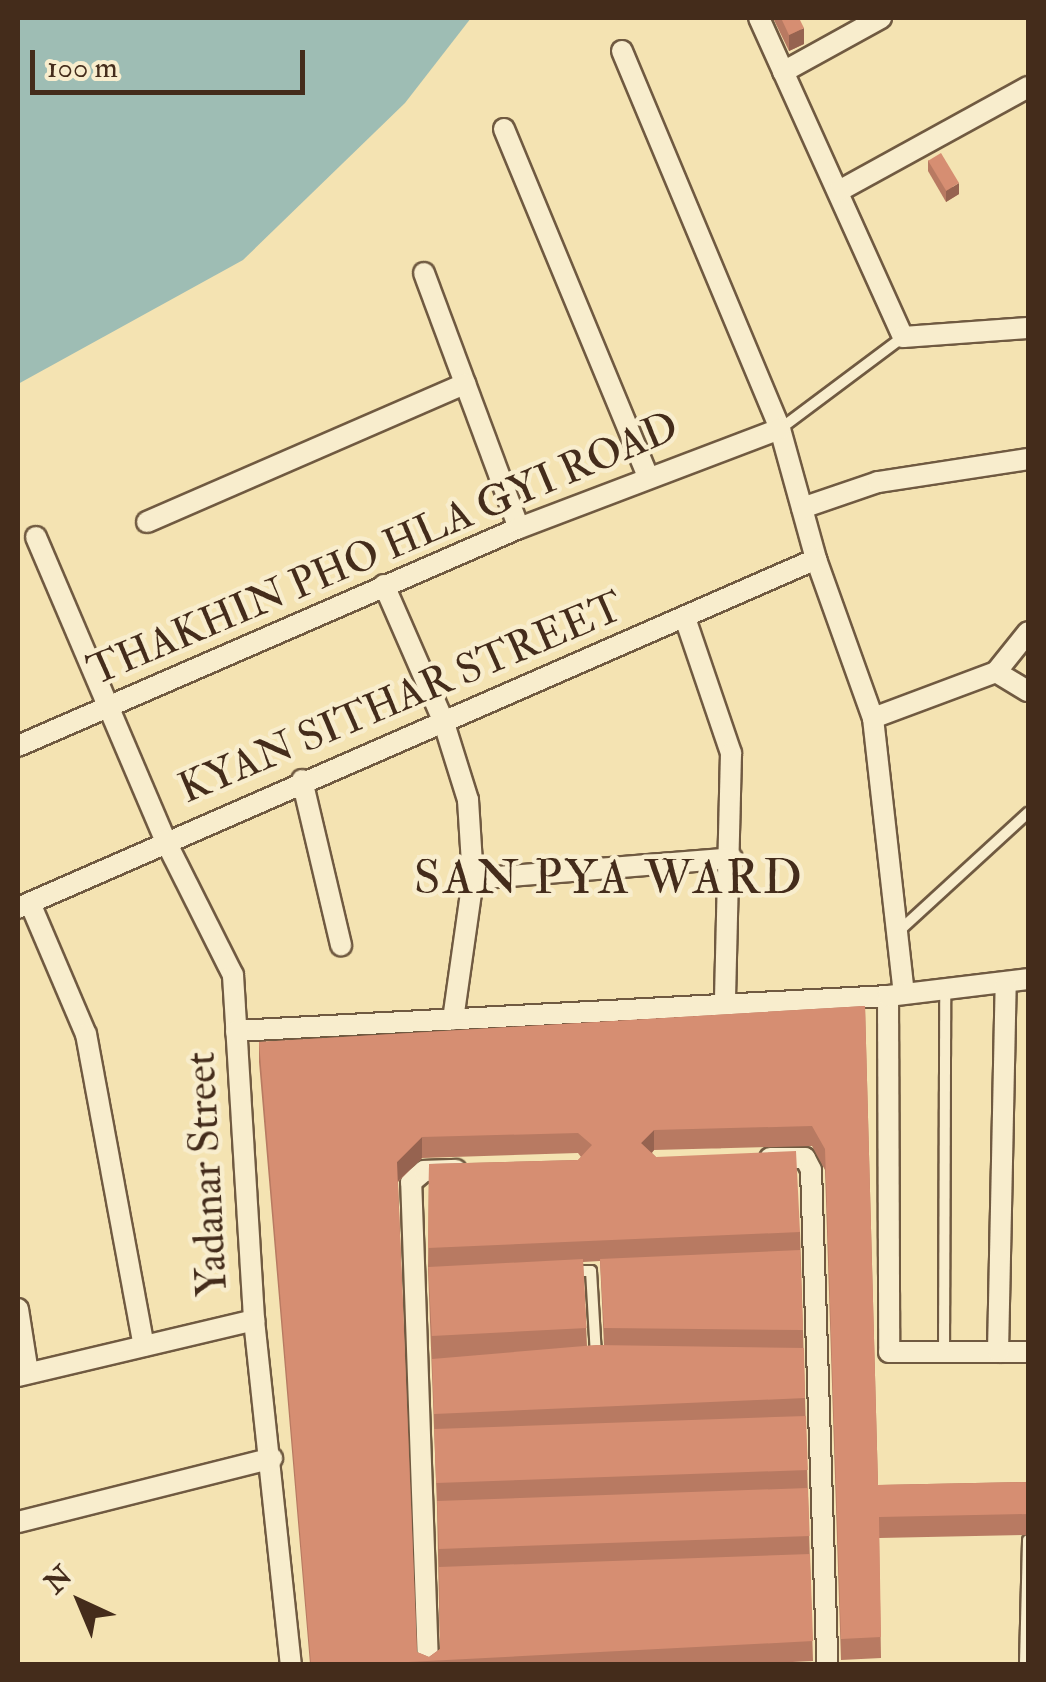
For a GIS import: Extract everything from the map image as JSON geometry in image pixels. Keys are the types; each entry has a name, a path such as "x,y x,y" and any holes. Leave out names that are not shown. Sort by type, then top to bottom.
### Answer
{"street":[{"path":"759,18 904,337 1028,328"},
{"path":"783,72 881,18"},
{"path":"622,50 780,429 816,560 873,718 898,932 886,1343 898,1356 1028,1352"},
{"path":"839,191 1028,87"},
{"path":"504,129 648,475"},
{"path":"424,274 519,528"},
{"path":"146,522 466,384"},
{"name":"THAKHIN PHO HLA GYI ROAD","path":"18,746 107,704 519,528 648,475 780,429"},
{"path":"802,508 878,482 1028,459"},
{"name":"Yadanar Street","path":"36,537 166,840 232,975 254,1320 272,1458 291,1664"},
{"name":"KYAN SITHAR STREET","path":"24,906 302,780 816,560"},
{"path":"384,585 443,720 468,800 473,880 454,1020"},
{"path":"685,618 732,753 726,1005"},
{"path":"873,718 996,672 1028,632"},
{"path":"996,672 1028,692"},
{"path":"302,780 341,945"},
{"path":"473,880 732,858"},
{"path":"24,906 86,1034 144,1346"},
{"path":"236,1031 896,994 1028,979"},
{"path":"998,1352 1006,983"},
{"path":"752,1158 805,1158 811,1170 805,1262 814,1565 827,1664"},
{"path":"428,1664 435,1579 431,1371 414,1174 482,1169"},
{"path":"18,1309 23,1374 254,1320"},
{"path":"18,1522 272,1458"}],"lane":[{"path":"780,429 904,337"},
{"path":"898,932 1028,813"},
{"path":"944,1354 945,989"},
{"path":"591,1270 596,1357"},
{"path":"552,1272 610,1270"},
{"path":"577,1358 614,1357"},
{"path":"1026,1664 1028,1540"}],"water":[{"path":"18,18 471,18 405,103 243,260 18,384"}],"building":[{"path":"781,18 799,18 804,28 789,35"},
{"path":"941,153 959,183 946,191 928,161"},
{"path":"865,1006 878,1485 1028,1482 1028,1514 879,1517 881,1637 841,1639 825,1149 812,1126 654,1130 641,1143 656,1157 796,1151 800,1232 428,1248 429,1164 578,1160 592,1145 578,1133 422,1137 397,1162 417,1652 429,1657 440,1649 439,1567 810,1554 813,1641 311,1664 259,1042"},
{"path":"800,1250 803,1330 604,1328 600,1259"},
{"path":"583,1259 587,1328 432,1336 428,1267"},
{"path":"596,1345 804,1348 805,1398 434,1414 432,1359"},
{"path":"806,1416 808,1470 436,1483 434,1429"},
{"path":"808,1488 810,1536 439,1549 437,1501"}],"district":[{"name":"SAN PYA WARD","path":"609,879"}]}
